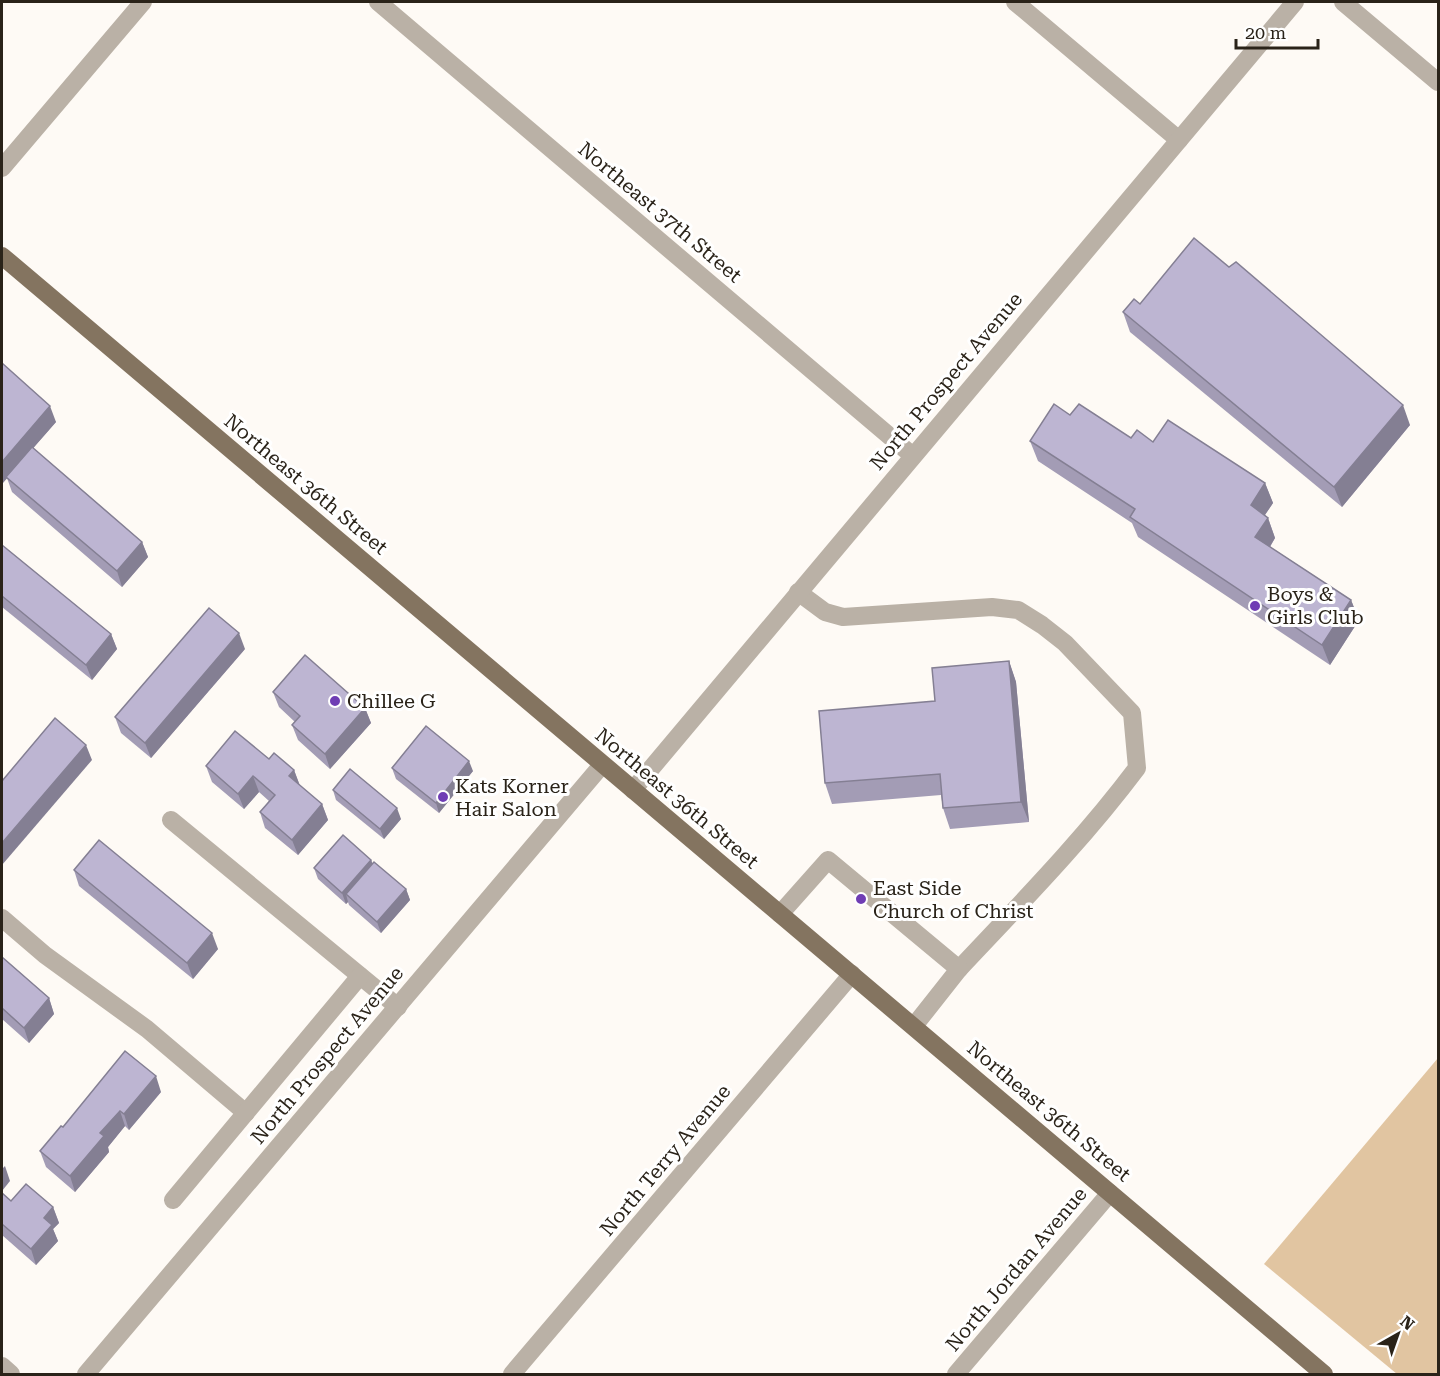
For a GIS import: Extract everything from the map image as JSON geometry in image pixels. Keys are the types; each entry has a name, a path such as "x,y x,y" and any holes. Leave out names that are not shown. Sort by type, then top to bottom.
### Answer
{"main road":[{"name":"Northeast 36th Street","path":"2,256 1324,1374"}],"street":[{"path":"2,168 143,2"},
{"name":"Northeast 37th Street","path":"378,2 913,456"},
{"path":"1015,2 1179,140"},
{"name":"North Prospect Avenue","path":"633,790 1295,2"},
{"path":"1343,2 1438,82"},
{"path":"798,592 825,612 843,617 992,607 1018,610 1042,625 1065,644 1132,713 1137,768 1057,865 959,969 914,1026"},
{"name":"North Prospect Avenue","path":"86,1374 602,765"},
{"path":"171,820 398,1007"},
{"path":"780,914 828,860 959,969"},
{"path":"2,918 45,955 147,1029 246,1113"},
{"path":"173,1200 360,975"},
{"name":"North Terry Avenue","path":"513,1374 852,975"},
{"name":"North Jordan Avenue","path":"956,1374 1110,1193"},
{"path":"2,1366 11,1374"}],"shaded area":[{"path":"1438,1058 1438,1374 1397,1374 1264,1264"}],"building":[{"path":"1194,238 1229,267 1236,262 1403,405 1334,487 1123,312 1134,299 1140,304"},
{"path":"2,363 50,406 2,462"},
{"path":"1054,404 1070,415 1079,404 1131,438 1137,430 1153,442 1168,420 1265,483 1251,505 1268,518 1255,537 1351,600 1322,645 1130,517 1135,509 1030,441"},
{"path":"32,447 142,542 117,571 6,477"},
{"path":"2,545 111,634 86,665 2,596"},
{"path":"209,608 239,633 145,743 115,717"},
{"path":"305,655 365,708 325,754 292,725 300,716 273,692"},
{"path":"1009,661 1021,802 943,808 940,774 825,783 819,711 935,701 932,668"},
{"path":"55,718 86,745 2,843 2,781"},
{"path":"426,726 469,761 436,803 392,768"},
{"path":"235,731 269,759 274,753 294,770 289,776 322,804 292,840 260,812 275,795 253,776 238,794 206,766"},
{"path":"350,769 397,808 380,829 333,790"},
{"path":"343,835 371,860 342,893 314,868"},
{"path":"99,840 212,933 187,963 74,870"},
{"path":"374,862 406,889 377,922 346,894"},
{"path":"2,957 49,998 24,1028 2,1008"},
{"path":"125,1051 156,1076 124,1114 120,1111 100,1133 104,1136 70,1176 40,1151 61,1126 63,1127"},
{"path":"26,1184 53,1207 44,1218 52,1225 31,1249 2,1224 2,1193 11,1201"}],"place":[{"name":"Boys & Girls Club","path":"1255,606"},
{"name":"Chillee G","path":"335,701"},
{"name":"Kats Korner Hair Salon","path":"443,797"},
{"name":"East Side Church of Christ","path":"861,899"}]}
